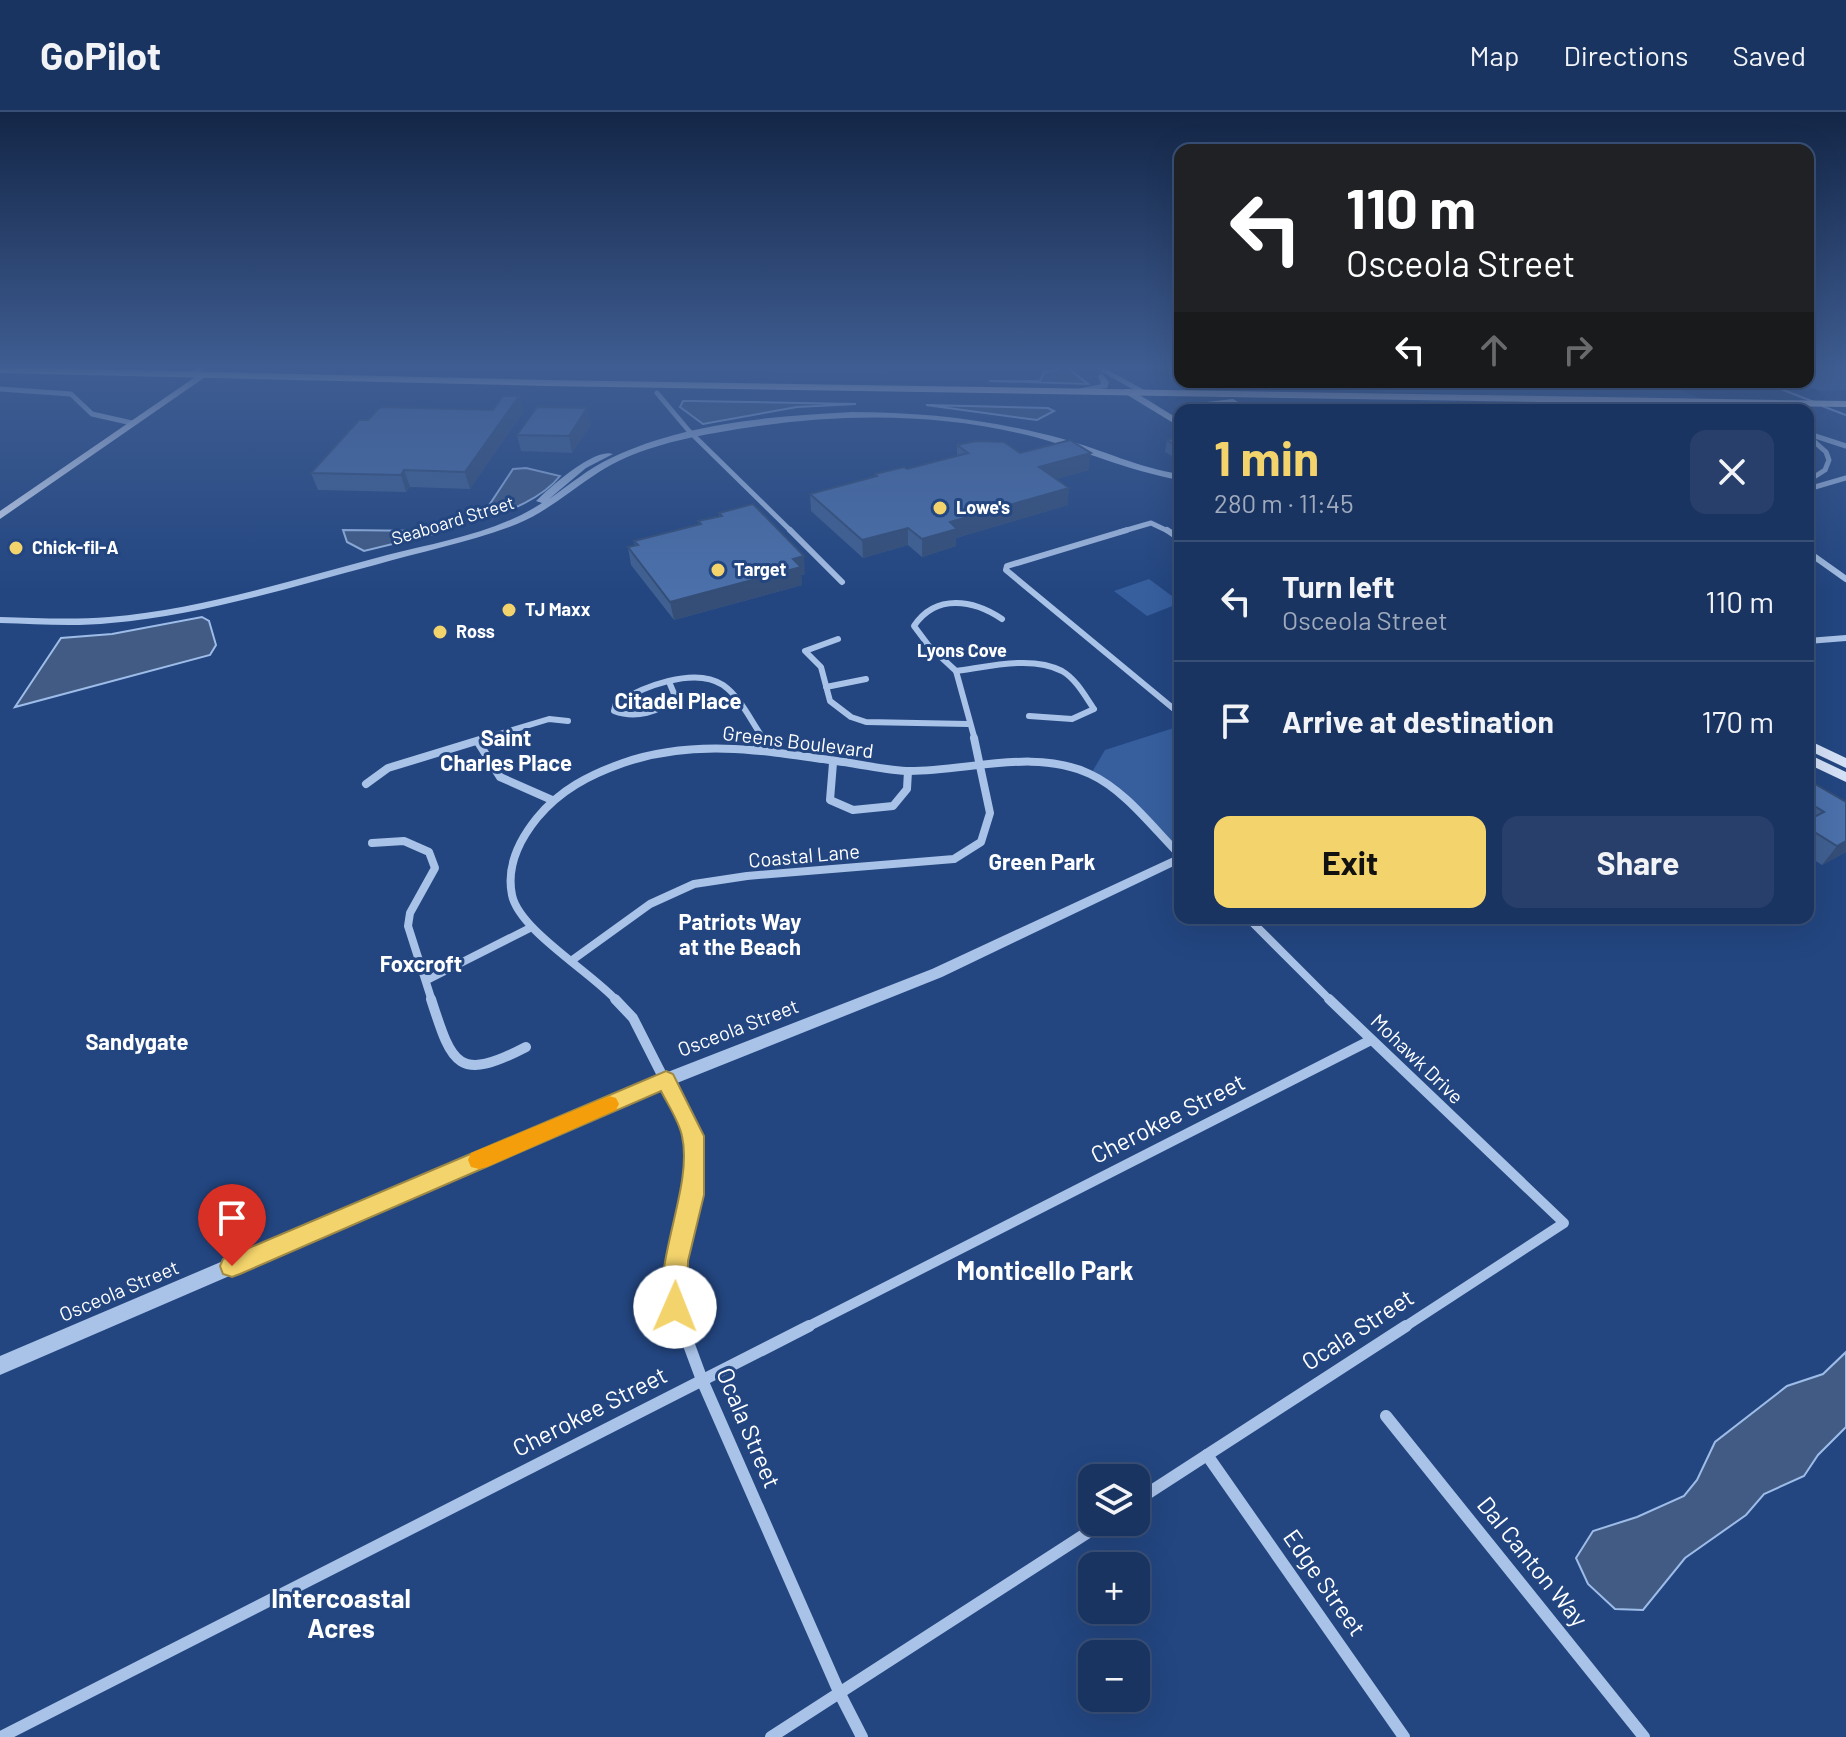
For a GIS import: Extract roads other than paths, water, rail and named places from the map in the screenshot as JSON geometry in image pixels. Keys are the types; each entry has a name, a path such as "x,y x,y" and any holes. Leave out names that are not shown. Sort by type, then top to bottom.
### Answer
{"main road":[{"path":"0,506 97,442"},
{"path":"0,516 100,442"},
{"path":"1814,747 1846,764"},
{"path":"1814,761 1846,778"}],"street":[{"name":"Seaboard Street","path":"0,611 115,612 172,606 249,587 493,522 540,501 596,459 659,442"},
{"name":"Seaboard Street","path":"0,620 96,621 194,609 484,533 543,508 610,462 667,442"},
{"path":"701,442 842,582"},
{"name":"Seaboard Street","path":"1080,442 1143,465 1174,473"},
{"path":"1814,476 1825,470 1829,460 1826,452 1815,442"},
{"path":"1814,478 1846,475"},
{"path":"1814,487 1846,475"},
{"path":"1174,535 1151,523 1007,566 1006,570 1174,709"},
{"path":"1814,556 1846,579"},
{"path":"1002,619 978,604 935,607 918,617 914,626 929,646 956,671 1027,666 1061,671 1082,690 1094,709 1088,715 1072,719 1029,716"},
{"path":"1814,641 1846,638"},
{"path":"838,639 805,651 821,667 826,687 837,709 866,722 968,724"},
{"name":"Coastal Lane","path":"571,961 650,904 694,884 747,876 954,859 981,842 990,817 982,768 956,671"},
{"path":"670,684 675,696 665,706 629,716 614,711 616,703 623,699 670,684 703,677 723,685 761,735 756,750"},
{"path":"826,687 866,679"},
{"path":"366,784 388,768 549,719 568,721"},
{"path":"478,742 500,777 552,800"},
{"name":"Greens Boulevard","path":"666,1080 633,1018 598,980 530,928 512,897 511,870 522,836 552,800 594,773 652,753 703,747 756,750 908,771 1038,762 1091,774 1120,795 1174,850"},
{"path":"833,763 830,800 853,810 893,806 907,789 908,771"},
{"path":"372,843 404,841 429,852 435,868 410,913 408,926 446,1046 454,1059 469,1066 484,1067 526,1047"},
{"name":"Osceola Street","path":"0,1366 666,1080 937,973 1174,859"},
{"name":"Mohawk Drive","path":"1254,924 1564,1223"},
{"path":"427,980 530,928"},
{"name":"Cherokee Street","path":"1,1737 1371,1040"},
{"name":"Ocala Street","path":"666,1080 693,1136 693,1195 676,1261 675,1307 702,1380 840,1694 862,1737"},
{"name":"Ocala Street","path":"1150,1492 1564,1223"},
{"name":"Dal Canton Way","path":"1386,1416 1644,1737"},
{"name":"Edge Street","path":"1207,1455 1404,1737"},
{"path":"771,1737 1083,1536"}],"place":[{"name":"Lowe's","path":"940,508"},
{"name":"Chick-fil-A","path":"16,548"},
{"name":"Target","path":"718,570"},
{"name":"TJ Maxx","path":"509,610"},
{"name":"Ross","path":"440,632"}],"district":[{"name":"Lyons Cove","path":"962,651"},
{"name":"Citadel Place","path":"678,701"},
{"name":"Saint Charles Place","path":"506,750"},
{"name":"Green Park","path":"1042,862"},
{"name":"Patriots Way at the Beach","path":"740,934"},
{"name":"Foxcroft","path":"421,964"},
{"name":"Sandygate","path":"137,1042"},
{"name":"Monticello Park","path":"1045,1271"},
{"name":"Intercoastal Acres","path":"341,1614"}]}
